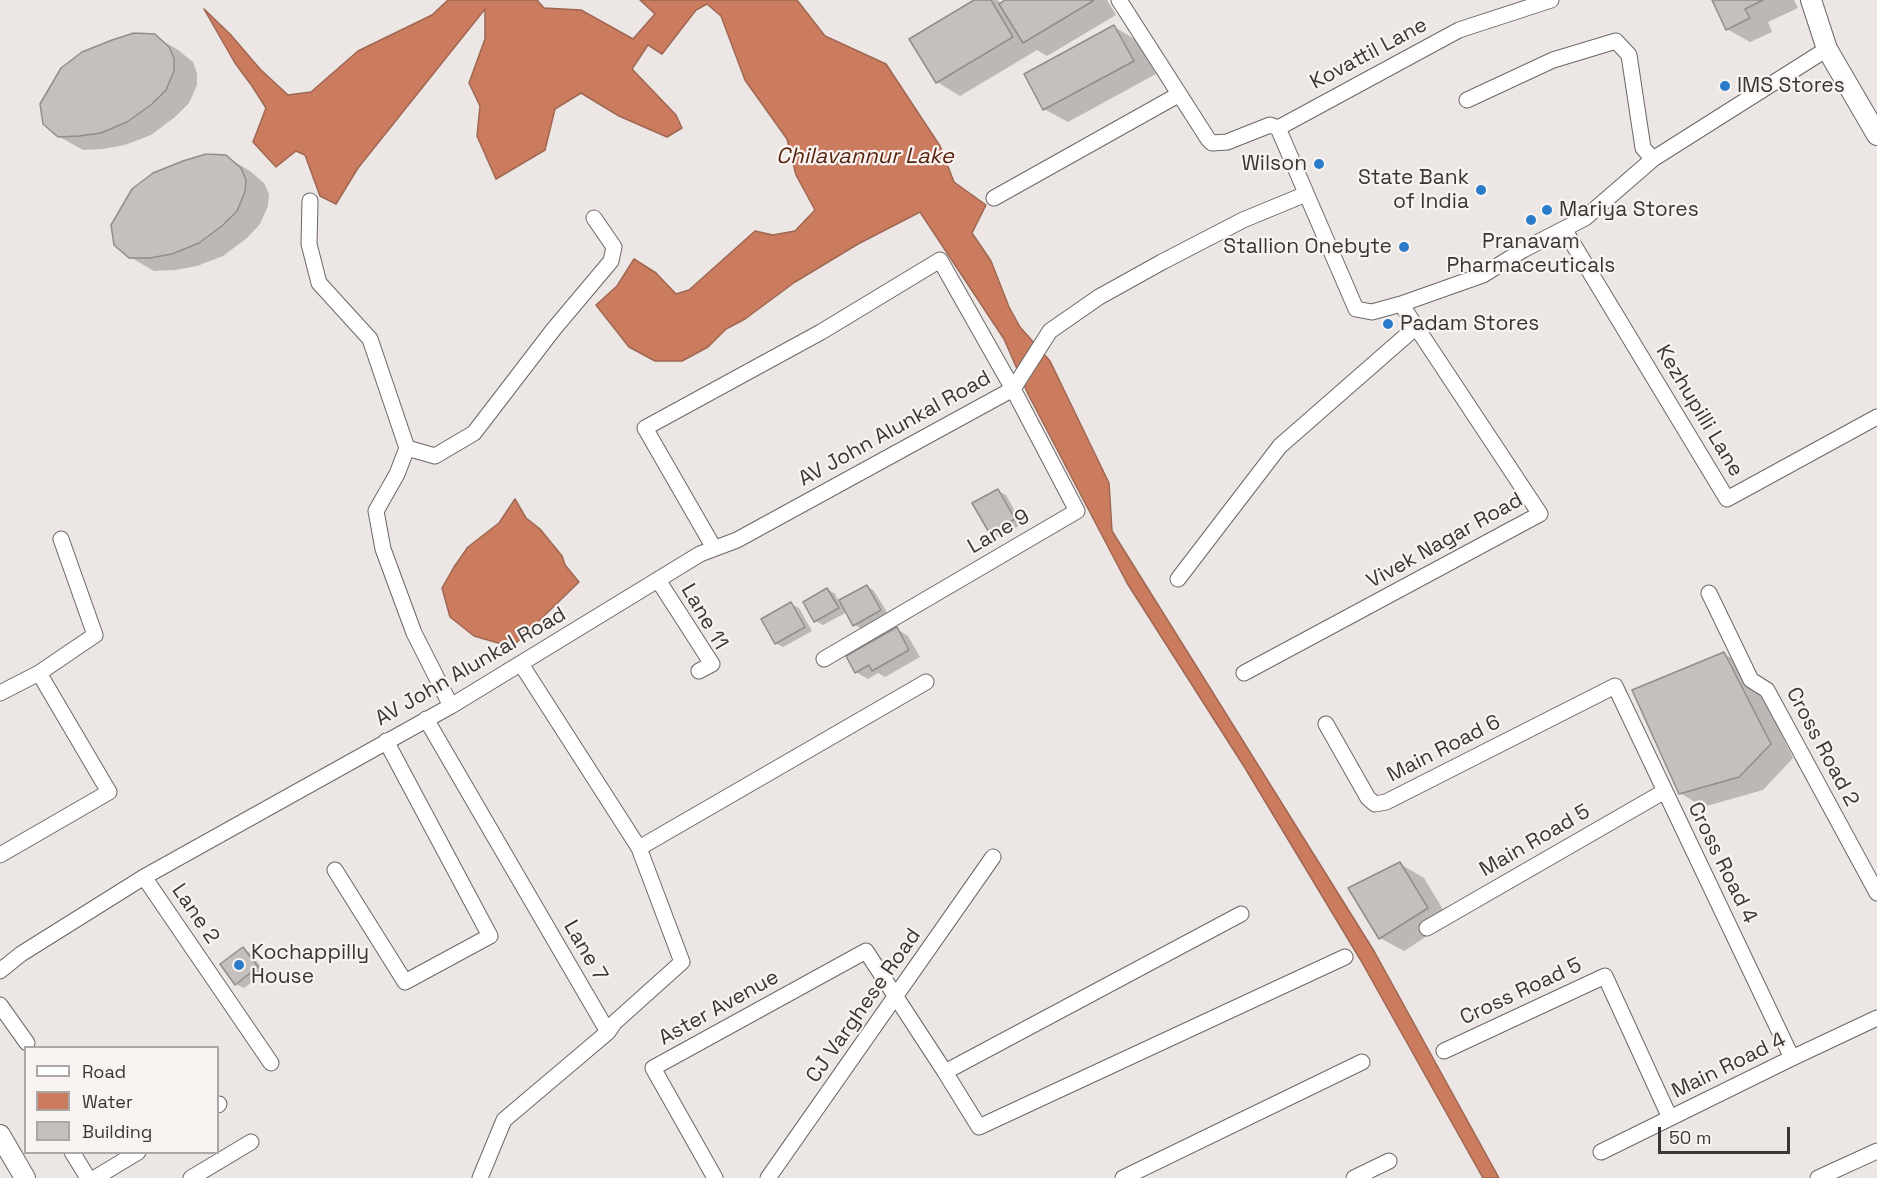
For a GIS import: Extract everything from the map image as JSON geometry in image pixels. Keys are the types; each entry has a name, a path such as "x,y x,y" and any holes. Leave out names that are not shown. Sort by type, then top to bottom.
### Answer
{"street":[{"path":"994,198 1178,95 1119,0"},
{"name":"Kovattil Lane","path":"1178,95 1212,143 1227,142 1270,125 1278,128 1459,30 1551,0"},
{"path":"1810,0 1827,49 1877,135"},
{"path":"1467,100 1553,60 1616,41 1629,55 1643,148 1653,159"},
{"path":"1278,128 1356,309 1372,312 1483,275 1523,250 1585,218 1653,159 1827,49"},
{"name":"AV John Alunkal Road","path":"0,970 21,954 144,877 451,706 700,554 737,540 1013,389 1050,331 1100,297 1243,220 1306,194"},
{"path":"310,201 309,244 320,283 370,339 407,448 397,474 376,511 379,530 383,549 410,623 451,706"},
{"path":"407,448 435,456 474,433 553,330 611,261 614,247 594,218"},
{"name":"Kezhupilli Lane","path":"1564,229 1727,499 1877,417"},
{"path":"714,548 645,428 821,332 940,260 1013,389"},
{"name":"Vivek Nagar Road","path":"1244,673 1540,514 1401,304"},
{"path":"1178,579 1280,446 1416,327"},
{"name":"Lane 9","path":"824,659 1077,511 1013,389"},
{"path":"0,693 39,673 95,635 61,539"},
{"name":"Lane 11","path":"658,580 712,664 699,671"},
{"name":"Cross Road 2","path":"1709,593 1751,680 1767,690 1877,893"},
{"path":"521,664 655,875"},
{"path":"0,855 109,792 39,673"},
{"path":"639,848 926,682"},
{"name":"Main Road 6","path":"1326,724 1368,798 1375,804 1386,802 1615,686"},
{"name":"Cross Road 4","path":"1615,686 1792,1058"},
{"name":"Lane 7","path":"426,719 608,1032"},
{"path":"334,870 405,982 490,936 386,741"},
{"name":"Main Road 5","path":"1427,928 1665,791"},
{"path":"480,1178 504,1120 608,1032 614,1023 682,962 639,848"},
{"name":"CJ Varghese Road","path":"768,1178 993,857"},
{"name":"Lane 2","path":"144,877 271,1064"},
{"path":"945,1072 1241,914"},
{"name":"Aster Avenue","path":"715,1178 653,1068 867,951 896,998"},
{"path":"896,998 979,1127 1345,957"},
{"name":"Cross Road 5","path":"1444,1050 1605,976 1670,1118"},
{"path":"0,1005 27,1043"},
{"name":"Main Road 4","path":"1601,1152 1877,1018"},
{"path":"1123,1178 1362,1062"},
{"path":"0,1135 25,1178"},
{"path":"191,1178 251,1142"},
{"path":"1818,1178 1877,1150"},
{"path":"73,1154 88,1178"},
{"path":"95,1178 135,1154"},
{"path":"1354,1178 1389,1161"}],"water":[{"name":"Chilavannur Lake","path":"448,0 537,0 544,8 581,10 633,39 655,14 640,0 797,0 825,36 886,64 940,146 954,182 986,205 972,233 991,261 1009,307 1020,327 1050,361 1109,483 1112,531 1374,951 1499,1178 1483,1178 1360,959 1245,768 1127,583 1028,394 1004,339 920,212 858,244 795,282 745,319 726,329 708,347 682,361 655,361 629,347 596,305 617,286 634,259 656,273 676,294 689,290 755,231 773,235 795,231 815,210 796,175 787,139 745,80 721,16 707,4 696,10 662,54 648,45 632,69 676,115 682,128 667,137 619,116 581,93 555,109 545,150 496,179 477,136 480,106 469,83 485,39 485,9 358,168 336,204 320,196 305,155 296,151 276,167 253,142 266,108 235,63 204,9 230,34 260,69 288,95 311,92 358,51 432,15"},
{"path":"515,499 526,518 540,529 579,582 512,647 474,636 450,617 442,588 468,547 499,523"}],"building":[{"path":"974,0 991,0 1013,37 936,83 909,39"},
{"path":"1005,0 1093,1 1023,43 999,4"},
{"path":"1712,0 1763,0 1745,9 1750,18 1726,30"},
{"path":"1114,25 1134,61 1043,110 1024,74"},
{"path":"134,33 155,34 169,47 174,58 174,71 166,90 152,104 127,122 101,133 58,137 43,124 40,104 61,68 82,52"},
{"path":"206,154 226,155 241,168 246,180 245,192 237,211 223,225 199,243 172,254 150,258 129,258 114,245 111,225 132,189 153,173"},
{"path":"998,489 1015,519 990,534 972,503"},
{"path":"867,585 881,610 853,626 839,600"},
{"path":"827,588 839,608 814,622 803,602"},
{"path":"791,602 805,627 775,644 761,619"},
{"path":"897,627 909,650 872,671 869,665 855,673 846,656"},
{"path":"1724,652 1771,744 1739,777 1679,794 1632,690"},
{"path":"1400,862 1428,908 1379,939 1348,888"},
{"name":"Kochappilly House","path":"243,947 258,967 235,985 220,964"}],"place":[{"name":"IMS Stores","path":"1725,86"},
{"name":"Wilson","path":"1319,164"},
{"name":"State Bank of India","path":"1481,190"},
{"name":"Mariya Stores","path":"1547,210"},
{"name":"Pranavam Pharmaceuticals","path":"1531,220"},
{"name":"Stallion Onebyte","path":"1404,247"},
{"name":"Padam Stores","path":"1388,324"},
{"name":"Kochappilly House","path":"239,965"}]}
